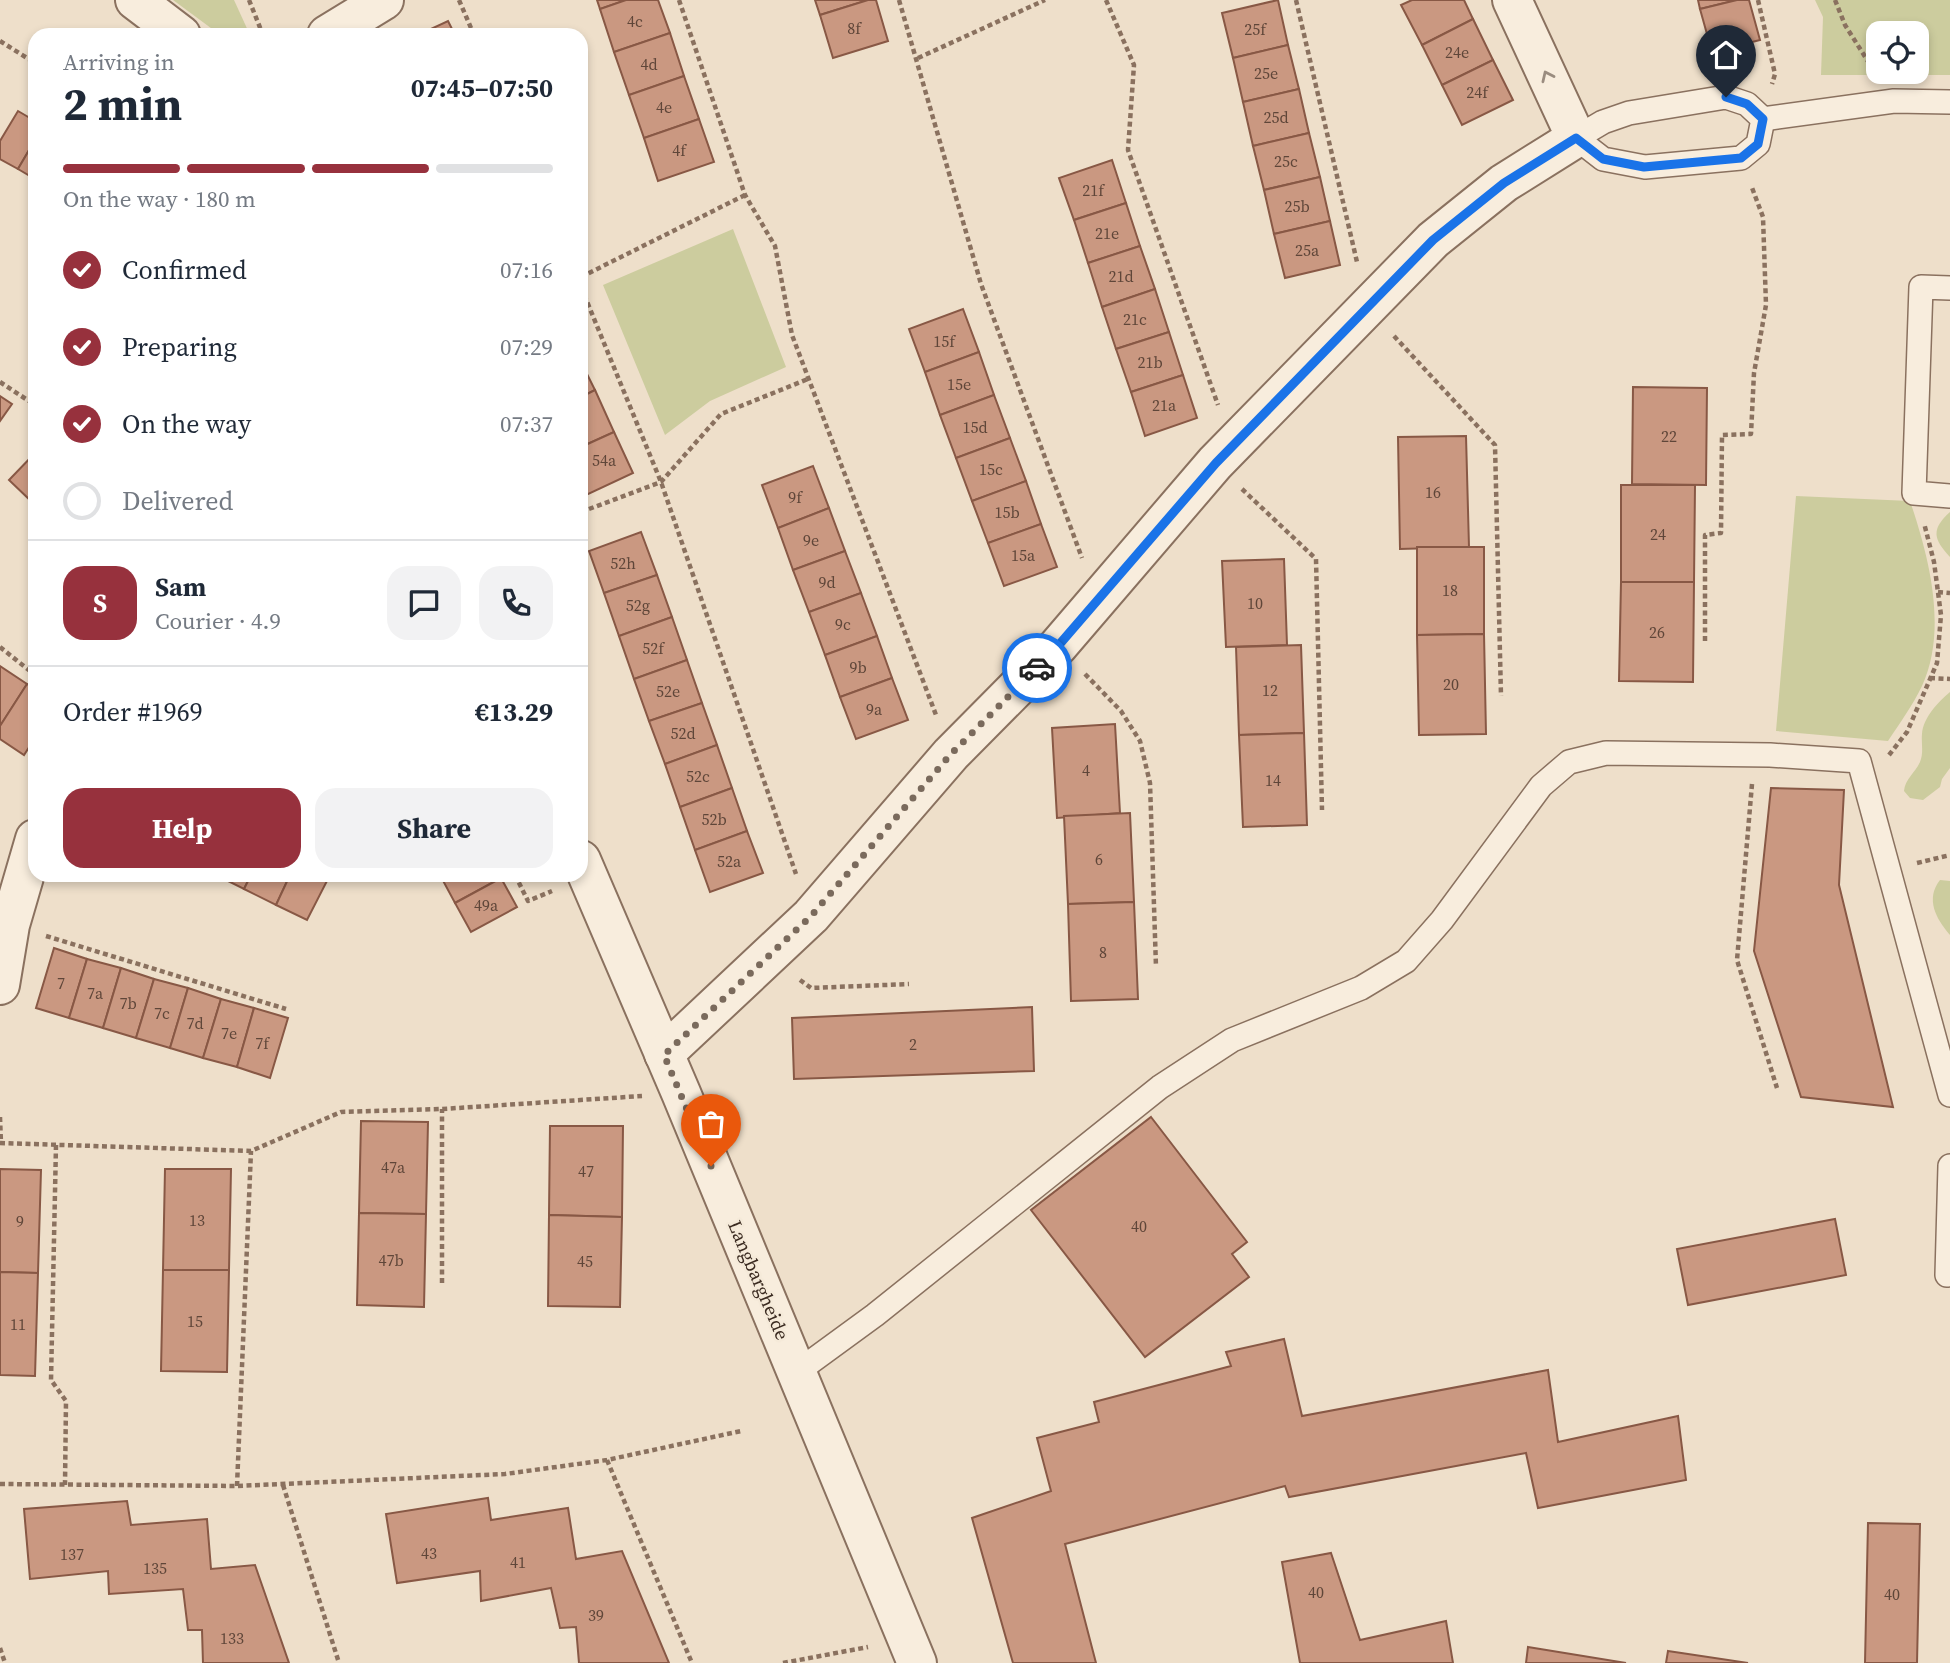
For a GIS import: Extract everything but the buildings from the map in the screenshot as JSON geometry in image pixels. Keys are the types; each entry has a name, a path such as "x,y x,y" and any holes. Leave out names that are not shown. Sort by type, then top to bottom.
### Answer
{"street":[{"path":"135,0 172,28"},
{"path":"338,28 384,0"},
{"path":"664,1055 811,916 951,754 1058,646 1224,454 1433,240 1494,191 1576,138 1512,0"},
{"path":"0,985 10,925 28,863"},
{"name":"Langbargheide","path":"588,875 913,1652"}],"lane":[{"path":"1726,97 1747,104 1763,119 1758,144 1741,158 1644,167 1603,159 1576,138 1603,122 1629,113 1726,97"},
{"path":"1763,119 1894,101 1950,102"},
{"path":"1950,288 1921,287 1914,494 1950,496"},
{"path":"797,1372 875,1315 1160,1087 1232,1040 1361,988 1406,961 1442,920 1541,786 1569,762 1606,753 1755,755 1859,761 1950,1095"},
{"path":"1947,1275 1950,1166"}],"path":[{"path":"249,0 260,28"},
{"path":"459,0 471,28"},
{"path":"679,0 745,195 775,246 792,335 951,754"},
{"path":"900,0 981,284 1097,600"},
{"path":"918,58 1045,0"},
{"path":"1106,0 1134,65 1128,150 1224,454 1316,559 1322,810"},
{"path":"1296,0 1367,307 1495,446 1501,696"},
{"path":"1758,0 1775,74 1763,119"},
{"path":"1835,0 1845,25 1894,101"},
{"path":"0,41 28,59"},
{"path":"1705,641 1705,535 1721,533 1722,435 1751,434 1755,373 1766,305 1763,217 1741,158"},
{"path":"588,274 745,195"},
{"path":"588,304 662,482 811,916"},
{"path":"588,509 662,482 721,414 808,379"},
{"path":"0,382 28,400"},
{"path":"1865,784 1907,732 1937,663 1941,615 1934,562 1924,529 1925,494"},
{"path":"1938,592 1950,593"},
{"path":"1058,646 1121,711 1140,741 1150,783 1156,967"},
{"path":"0,647 28,669"},
{"path":"1930,678 1950,679"},
{"path":"1755,755 1743,864 1737,960 1777,1088"},
{"path":"518,882 528,901 561,882"},
{"path":"10,925 286,1009"},
{"path":"768,957 811,988 909,984"},
{"path":"0,1117 0,1143 251,1151 341,1112 442,1109 681,1093"},
{"path":"442,1109 442,1283"},
{"path":"56,1145 51,1380 66,1401 65,1485"},
{"path":"237,1486 251,1151"},
{"path":"0,1484 237,1486 505,1474 607,1460 741,1431"},
{"path":"607,1460 692,1663"},
{"path":"283,1485 339,1663"},
{"path":"0,1648 5,1663"},
{"path":"783,1663 913,1652"}],"green space":[{"path":"173,0 234,0 247,28 211,28"},
{"path":"1815,0 1950,0 1950,75 1929,75 1929,21 1866,21 1866,75 1821,75 1823,17"},
{"path":"733,229 786,367 710,401 665,435 603,285"},
{"path":"1796,496 1910,501 1929,569 1935,617 1934,641 1922,686 1888,741 1776,731"},
{"path":"1950,512 1950,557 1940,545 1936,534"},
{"path":"1950,692 1950,768 1940,787 1923,800 1910,798 1904,791 1921,758 1925,722 1936,705"},
{"path":"1940,880 1950,881 1950,935 1934,909 1933,894"}],"way so far":[{"path":"711,1166 664,1055 811,916 951,754 1037,668"}],"route":[{"path":"1037,668 1216,463 1433,240 1504,183 1576,138 1603,159 1644,167 1741,158 1758,144 1763,119 1747,104 1726,97"}]}
